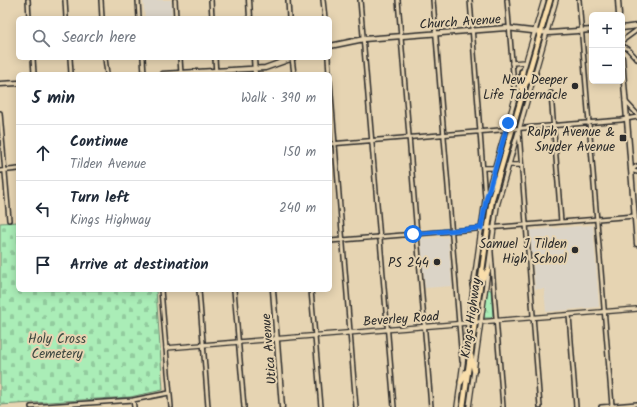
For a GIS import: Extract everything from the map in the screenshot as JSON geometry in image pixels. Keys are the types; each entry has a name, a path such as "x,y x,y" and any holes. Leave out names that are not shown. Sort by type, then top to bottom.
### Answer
{"main road":[{"path":"249,0 250,16"},
{"name":"Kings Highway","path":"463,407 492,199 550,0"},
{"path":"618,0 619,12"},
{"path":"625,28 637,26"},
{"name":"Church Avenue","path":"332,46 364,39 473,30 510,28 547,33 589,30"},
{"path":"254,60 255,72"},
{"path":"216,72 265,68 287,60"},
{"path":"521,98 522,72"},
{"path":"526,83 535,73"},
{"path":"0,84 16,83"},
{"path":"624,84 637,244"},
{"path":"490,188 500,174"},
{"path":"480,282 488,270"},
{"path":"473,285 477,304"},
{"name":"Utica Avenue","path":"273,292 282,407"},
{"path":"470,352 474,370"},
{"path":"461,382 468,369"}],"street":[{"path":"28,0 29,16"},
{"path":"65,0 66,16"},
{"path":"101,0 102,16"},
{"path":"138,0 139,16"},
{"path":"175,0 176,16"},
{"path":"211,0 212,16"},
{"path":"288,0 289,16"},
{"path":"323,0 325,16"},
{"path":"360,0 394,407"},
{"path":"398,0 430,407"},
{"path":"433,0 460,324 462,366"},
{"path":"470,0 486,200"},
{"path":"507,0 515,99"},
{"name":"Kings Highway","path":"469,407 497,206 556,0"},
{"path":"579,0 612,406"},
{"name":"Kings Highway","path":"457,407 486,200 543,1"},
{"path":"625,39 637,30"},
{"path":"625,48 637,59"},
{"path":"33,60 34,72"},
{"path":"70,60 71,72"},
{"path":"106,60 107,72"},
{"path":"143,60 144,72"},
{"path":"180,60 181,72"},
{"path":"215,60 216,72"},
{"path":"292,60 294,72"},
{"path":"328,60 329,72"},
{"path":"512,63 525,62"},
{"path":"551,93 561,222"},
{"path":"625,101 637,114"},
{"path":"332,107 356,407"},
{"path":"0,113 9,220"},
{"path":"335,144 588,123 637,117"},
{"path":"519,128 540,407"},
{"path":"508,166 521,165"},
{"path":"631,170 637,166"},
{"path":"484,168 495,168"},
{"path":"0,171 16,169"},
{"path":"631,170 637,172"},
{"path":"332,241 635,216"},
{"path":"491,246 503,407"},
{"path":"485,287 494,287"},
{"path":"161,292 171,407"},
{"path":"199,292 208,407"},
{"path":"234,292 244,407"},
{"path":"311,292 321,407"},
{"name":"Beverley Road","path":"166,348 637,309"},
{"path":"569,315 576,407"},
{"path":"31,407 98,405 170,393"},
{"path":"133,400 134,407"},
{"path":"601,407 637,404"}],"shaded area":[{"path":"143,0 171,0 172,16 145,16"},
{"path":"593,225 599,307 546,312 544,289 535,289 530,230"},
{"name":"PS 244","path":"448,237 452,286 425,288 421,239"}],"green space":[{"name":"Holy Cross Cemetery","path":"16,222 16,292 156,292 163,390 130,397 0,405 0,223"},
{"path":"487,289 491,290 493,316 491,318 484,318"}],"place":[{"name":"New Deeper Life Tabernacle","path":"575,86"},
{"name":"Ralph Avenue & Snyder Avenue","path":"623,138"},
{"name":"Samuel J Tilden High School","path":"575,250"},
{"name":"PS 244","path":"437,262"}],"route":[{"path":"413,234 481,228 486,200 508,123"}]}
